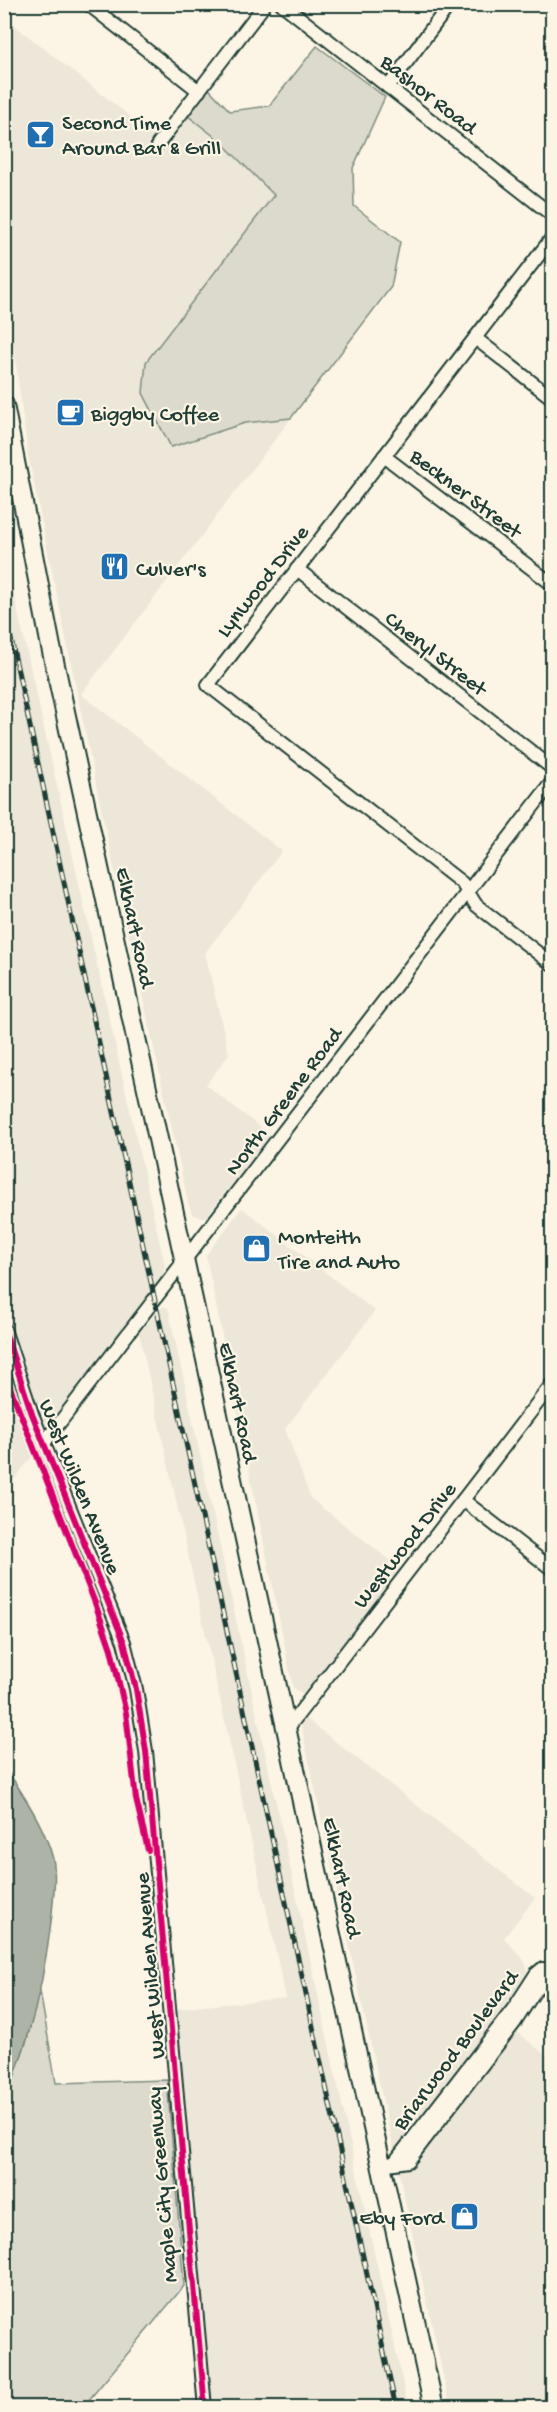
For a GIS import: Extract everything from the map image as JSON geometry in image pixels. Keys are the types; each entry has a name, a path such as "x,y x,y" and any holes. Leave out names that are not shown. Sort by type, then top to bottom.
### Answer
{"highway":[{"name":"Elkhart Road","path":"4,405 53,657 287,1729 388,2164 434,2408"}],"street":[{"path":"88,4 199,90"},
{"path":"158,144 266,4"},
{"name":"Bashor Road","path":"282,4 552,215"},
{"path":"388,87 450,4"},
{"name":"Lynwood Drive","path":"468,892 462,883 208,685 552,238"},
{"path":"475,338 552,398"},
{"name":"Beckner Street","path":"384,456 552,584"},
{"name":"Cheryl Street","path":"297,569 552,768"},
{"name":"North Greene Road","path":"44,1443 552,782"},
{"path":"468,892 476,905 552,964"},
{"name":"West Wilden Avenue","path":"4,1329 44,1443 124,1642 136,1689 154,1831 205,2408"},
{"name":"Westwood Drive","path":"287,1729 552,1384"},
{"path":"463,1500 552,1569"},
{"name":"Briarwood Boulevard","path":"388,2164 514,2008 532,1978 542,1969 552,1970"},
{"name":"Briarwood Boulevard","path":"388,2164 408,2161 515,2022 536,1989 552,1977"}],"shaded area":[{"path":"4,17 156,137 187,115 391,287 81,694 282,851 205,953 229,1054 206,1085 270,1135 206,1217 199,1217 192,1213 189,1206 103,818 28,455 5,281"},
{"path":"317,46 385,97 353,168 354,206 400,242 391,287 291,418 245,423 171,447 143,393 146,362 274,195 220,141 187,115 208,88 230,111 269,106"},
{"path":"4,550 165,1266 163,1275 5,1492"},
{"path":"242,1208 375,1311 285,1429 311,1499 404,1571 312,1690 303,1694 293,1688 206,1255"},
{"path":"163,1306 168,1308 408,2407 211,2407 175,2009 286,1998 139,1333"},
{"path":"304,1717 535,1898 504,1938 523,1959 528,1970 499,2018 552,2060 552,2407 450,2407 301,1725"},
{"path":"5,1767 33,1811 45,1835 53,1859 55,1879 41,1985 29,2032 5,2099 4,1918 8,1902 4,1872"},
{"path":"39,1986 56,2083 167,2080 184,2286 83,2407 5,2408 5,2099 27,2040"}],"railway":[{"path":"4,607 396,2408"}],"cycle path":[{"name":"Maple City Greenway","path":"4,1329 32,1414 124,1642 136,1689 146,1751 205,2408"},
{"path":"4,1372 111,1649 126,1713 136,1799 148,1850"}],"place":[{"name":"Second Time Around Bar & Grill","path":"41,134"},
{"name":"Biggby Coffee","path":"70,412"},
{"name":"Culver's","path":"115,567"},
{"name":"Monteith Tire and Auto","path":"257,1248"},
{"name":"Eby Ford","path":"465,2216"}]}
